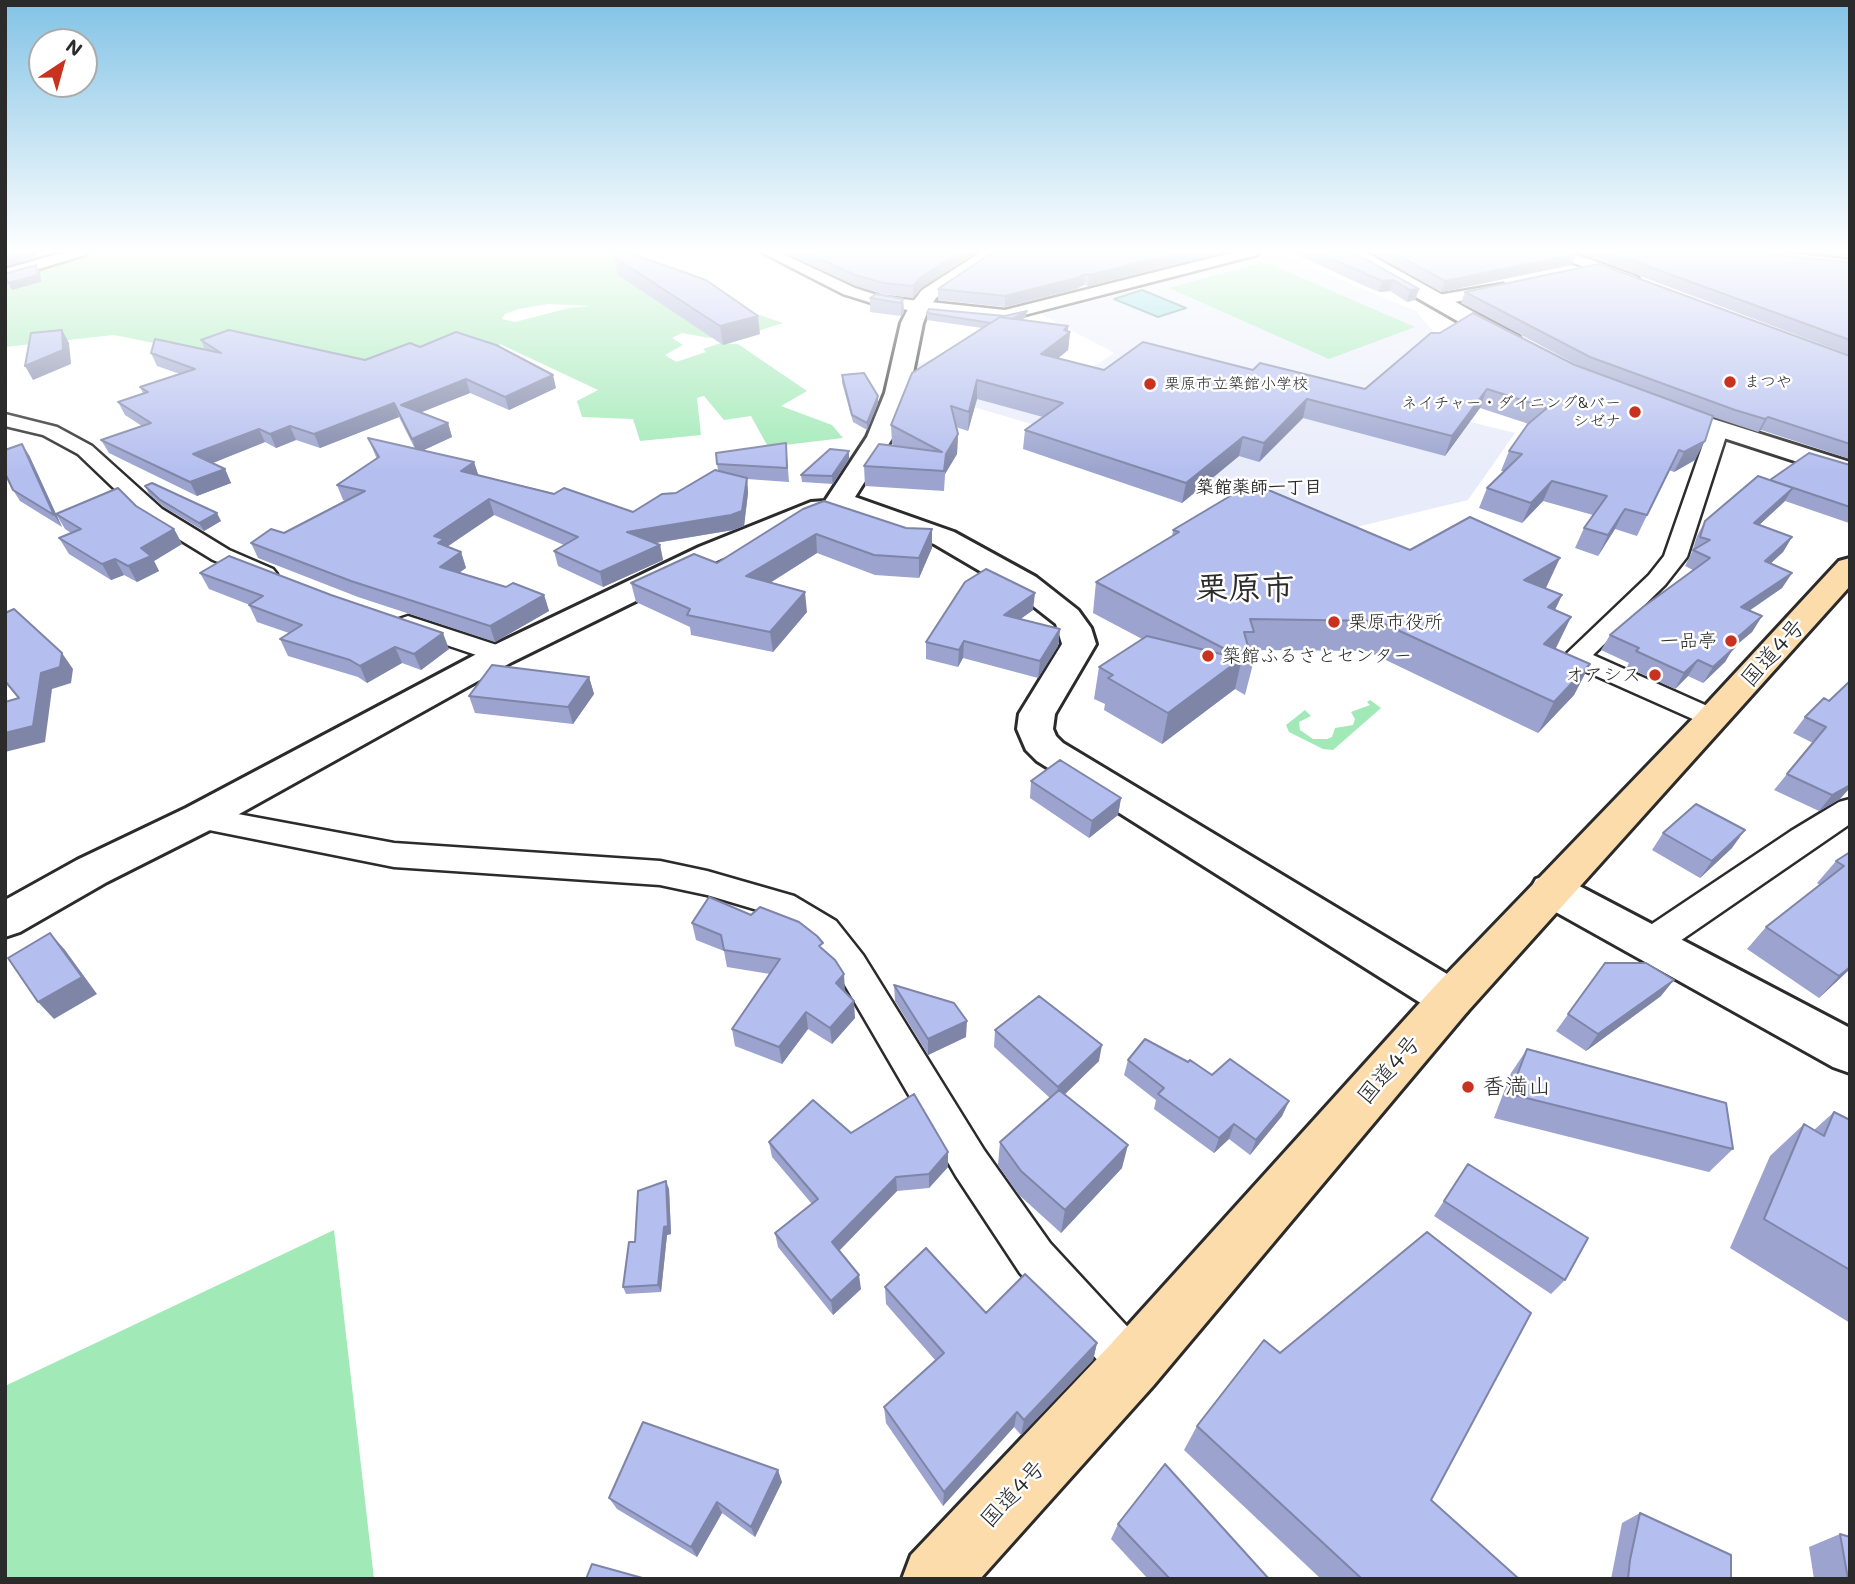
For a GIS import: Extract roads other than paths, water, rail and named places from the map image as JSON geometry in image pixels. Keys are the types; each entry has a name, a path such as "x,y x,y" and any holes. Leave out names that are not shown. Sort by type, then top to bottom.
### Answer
{"highway":[{"name":"国道4号","path":"935,1579 1132,1365 1451,999 1713,719 1850,567"}],"street":[{"path":"5,920 92,871 201,818 500,655 710,553 839,501 880,437 897,393 911,326"},
{"path":"1484,326 1531,352"},
{"path":"1645,403 1718,430 1850,471"},
{"path":"5,420 51,430 106,468 155,514 221,555 285,581"},
{"path":"1713,719 1576,657 1657,580 1675,557 1718,430"},
{"path":"839,501 944,538 1025,584 1067,617 1075,628 1079,644 1037,714 1035,729 1039,741 1050,752 1451,999"},
{"path":"386,617 500,655"},
{"path":"1649,944 1802,839 1850,810"},
{"path":"201,818 394,855 660,873 707,883 782,905 824,930 851,965 970,1163 1035,1258 1132,1365"},
{"path":"1551,890 1850,1052"}],"place":[{"name":"まつや","path":"1730,382"},
{"name":"栗原市立築館小学校","path":"1150,384"},
{"name":"ネイチャー・ダイニング&バー シゼナ","path":"1635,412"},
{"name":"栗原市役所","path":"1334,622"},
{"name":"一品亭","path":"1731,641"},
{"name":"築館ふるさとセンター","path":"1208,656"},
{"name":"オアシス","path":"1655,675"},
{"name":"香満山","path":"1468,1087"}],"district":[{"name":"築館薬師一丁目","path":"1259,487"},
{"name":"栗原市","path":"1245,589"}]}
